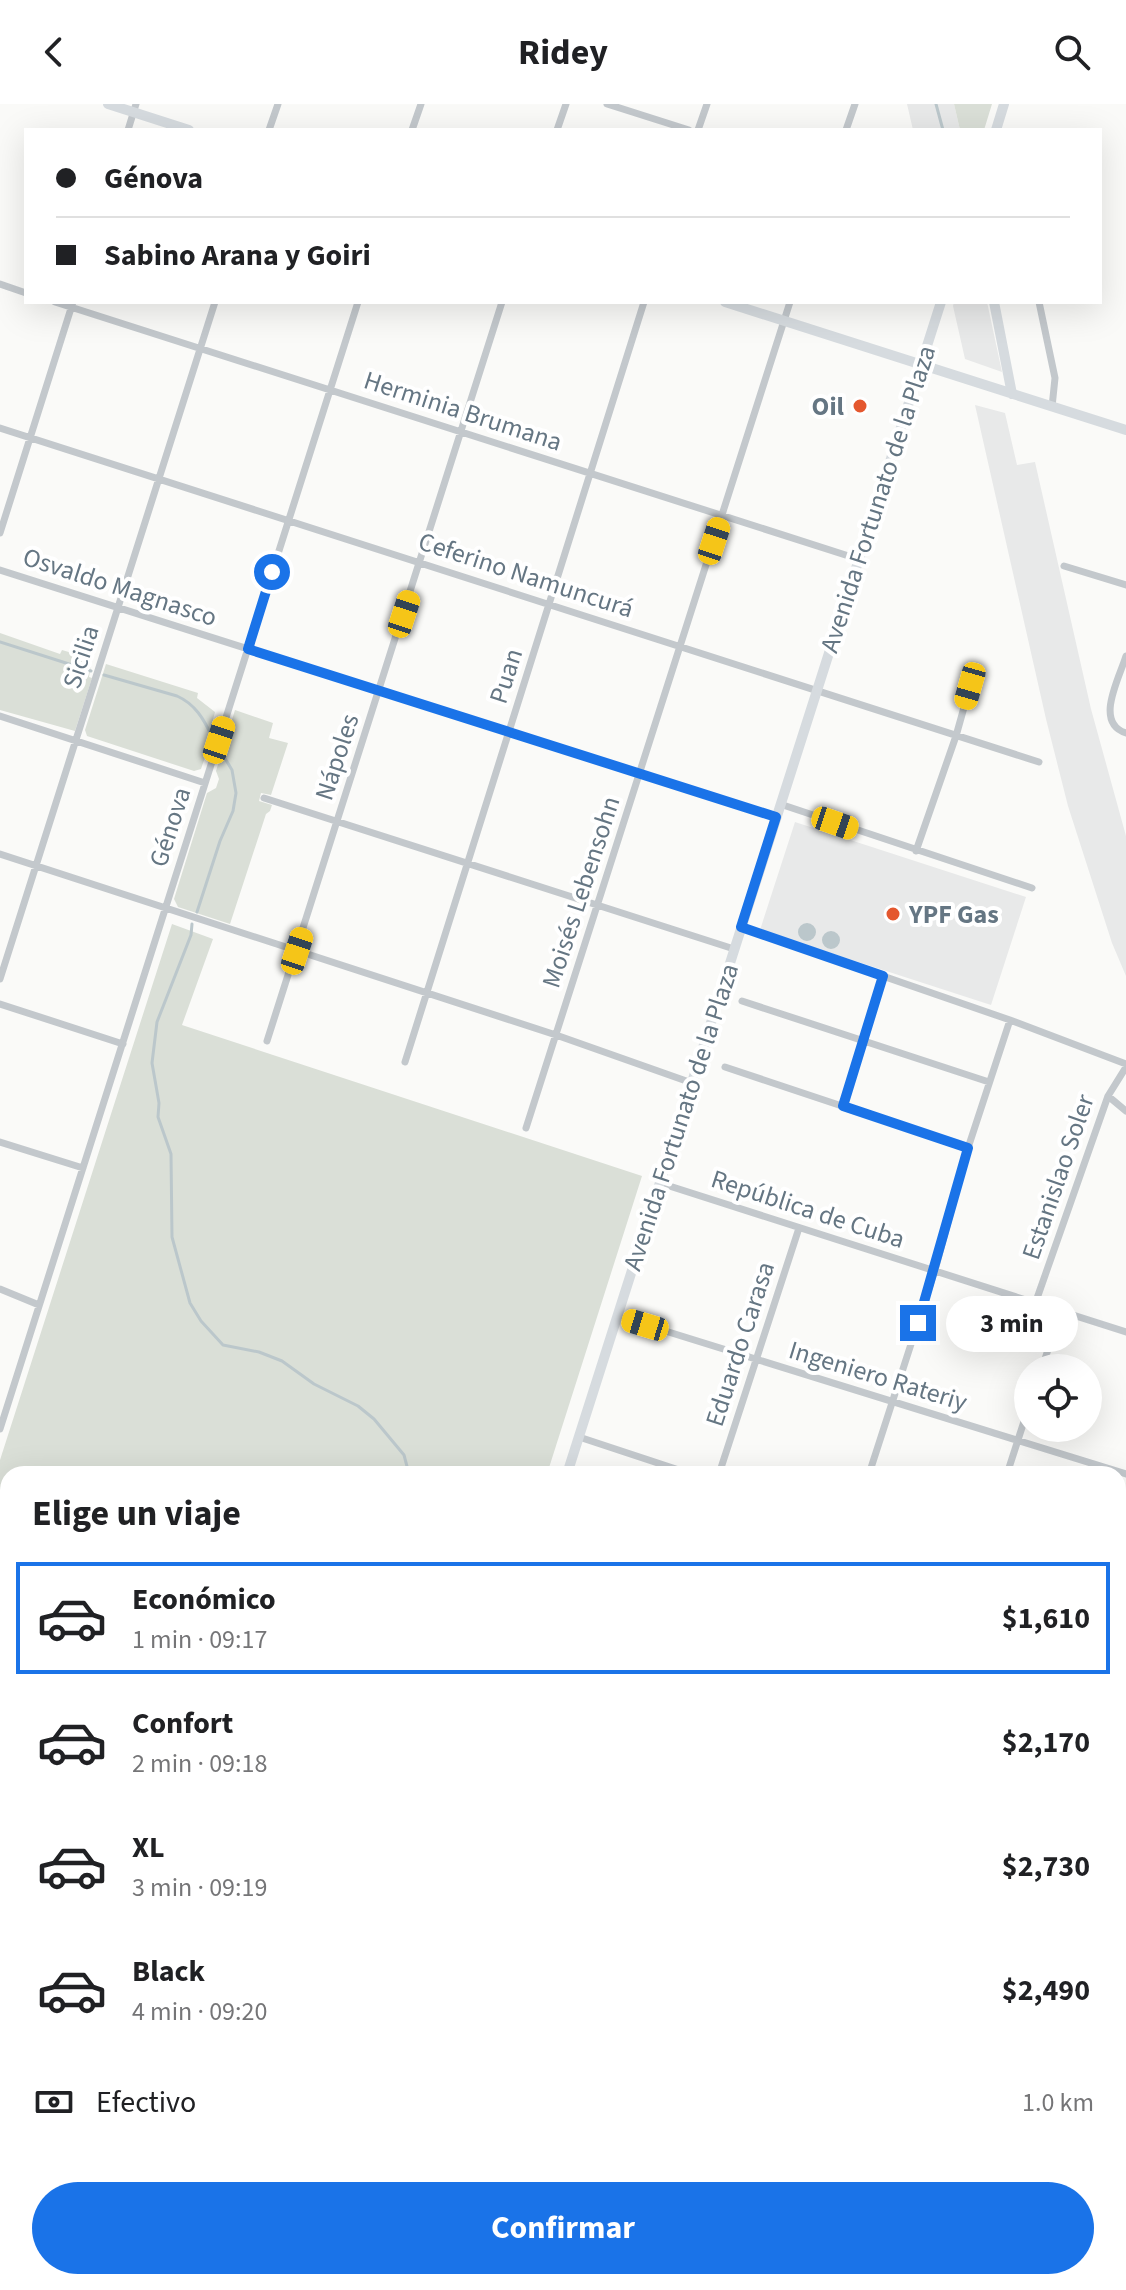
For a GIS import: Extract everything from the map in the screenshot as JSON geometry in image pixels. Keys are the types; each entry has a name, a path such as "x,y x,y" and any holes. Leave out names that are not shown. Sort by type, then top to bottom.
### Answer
{"main road":[{"path":"108,104 135,108 184,128"},
{"path":"997,128 1004,104"},
{"path":"731,304 1126,430"},
{"name":"Avenida Fortunato de la Plaza","path":"570,1466 940,304"},
{"path":"994,304 1012,394"}],"street":[{"path":"270,128 278,104"},
{"path":"413,128 421,104"},
{"path":"558,128 566,104"},
{"path":"607,104 683,128"},
{"path":"699,128 707,104"},
{"path":"847,128 855,104"},
{"path":"129,128 135,108"},
{"path":"0,284 24,292"},
{"name":"Sicilia","path":"0,979 214,304"},
{"name":"Génova","path":"39,1305 357,304"},
{"name":"Nápoles","path":"267,1041 501,304"},
{"name":"Puan","path":"405,1062 643,304"},
{"name":"Moisés Lebensohn","path":"526,1128 789,304"},
{"path":"1039,304 1055,378 1052,407"},
{"path":"0,533 72,305"},
{"name":"Herminia Brumana","path":"72,305 200,349 858,559"},
{"name":"Ceferino Namuncurá","path":"0,428 1039,762"},
{"path":"1064,566 1126,585"},
{"name":"Osvaldo Magnasco","path":"0,570 776,817"},
{"path":"1126,656 1109,711 1110,723 1126,733"},
{"path":"916,851 970,686"},
{"path":"0,716 205,783"},
{"path":"264,798 734,949"},
{"path":"780,804 1032,888"},
{"path":"0,854 556,1035 692,1083"},
{"path":"741,927 1010,1020 1126,1065"},
{"path":"843,1106 883,976"},
{"path":"742,1001 989,1082"},
{"path":"0,1004 123,1044"},
{"path":"872,1466 935,1270 968,1148 1010,1020"},
{"name":"Estanislao Soler","path":"1035,1304 1108,1096 1126,1065"},
{"path":"725,1067 968,1148"},
{"path":"1108,1096 1126,1111"},
{"path":"0,1142 83,1168"},
{"name":"República de Cuba","path":"660,1183 1126,1332"},
{"name":"Eduardo Carasa","path":"722,1466 799,1228"},
{"path":"0,1289 39,1305 0,1429"},
{"path":"1047,1354 1060,1313"},
{"name":"Ingeniero Rateriy","path":"617,1316 1014,1440"},
{"path":"579,1437 667,1466"},
{"path":"1009,1466 1017,1442"},
{"name":"Ingeniero Rateriy","path":"1020,1442 1100,1466"}],"shaded area":[{"path":"907,104 954,104 960,128 913,128"},
{"path":"954,104 992,104 985,128 960,128"},
{"path":"987,304 1002,372 965,359 953,306"},
{"path":"975,405 1005,413 1017,465 1035,462 1091,709 1126,836 1126,976 1112,943 1068,806"},
{"path":"0,633 60,654 62,650 92,659 89,677 92,678 75,731 0,710"},
{"path":"106,664 198,693 197,698 215,712 211,727 214,731 201,769 194,771 87,736 85,730"},
{"path":"235,710 273,723 269,738 288,743 271,795 261,793 259,801 272,805 266,814 230,924 178,907 174,899 207,793 216,788 219,779 216,771"},
{"name":"YPF Gas","path":"795,822 1026,897 991,1005 760,930"},
{"path":"807,923 816,932 807,941 798,932"},
{"path":"172,924 213,939 182,1025 642,1176 550,1466 0,1466"},
{"path":"827,931 835,931 840,940 838,947 827,949 822,944 822,936"}],"waterway":[{"path":"936,104 942,128"},
{"path":"0,642 91,671"},
{"path":"104,675 183,699 198,713 212,737"},
{"path":"197,912 233,811 236,793 232,770 223,755"},
{"path":"192,924 191,935 157,1022 152,1063 159,1103 158,1117 171,1154 172,1237 190,1303 201,1321 223,1345 259,1352 282,1361 314,1384 358,1406 374,1419 404,1455 407,1466"}],"place":[{"name":"Oil","path":"860,406"},
{"name":"YPF Gas","path":"893,914"}],"route":[{"path":"272,572 248,649 776,817 741,927 883,976 843,1106 968,1148 918,1323"}]}
